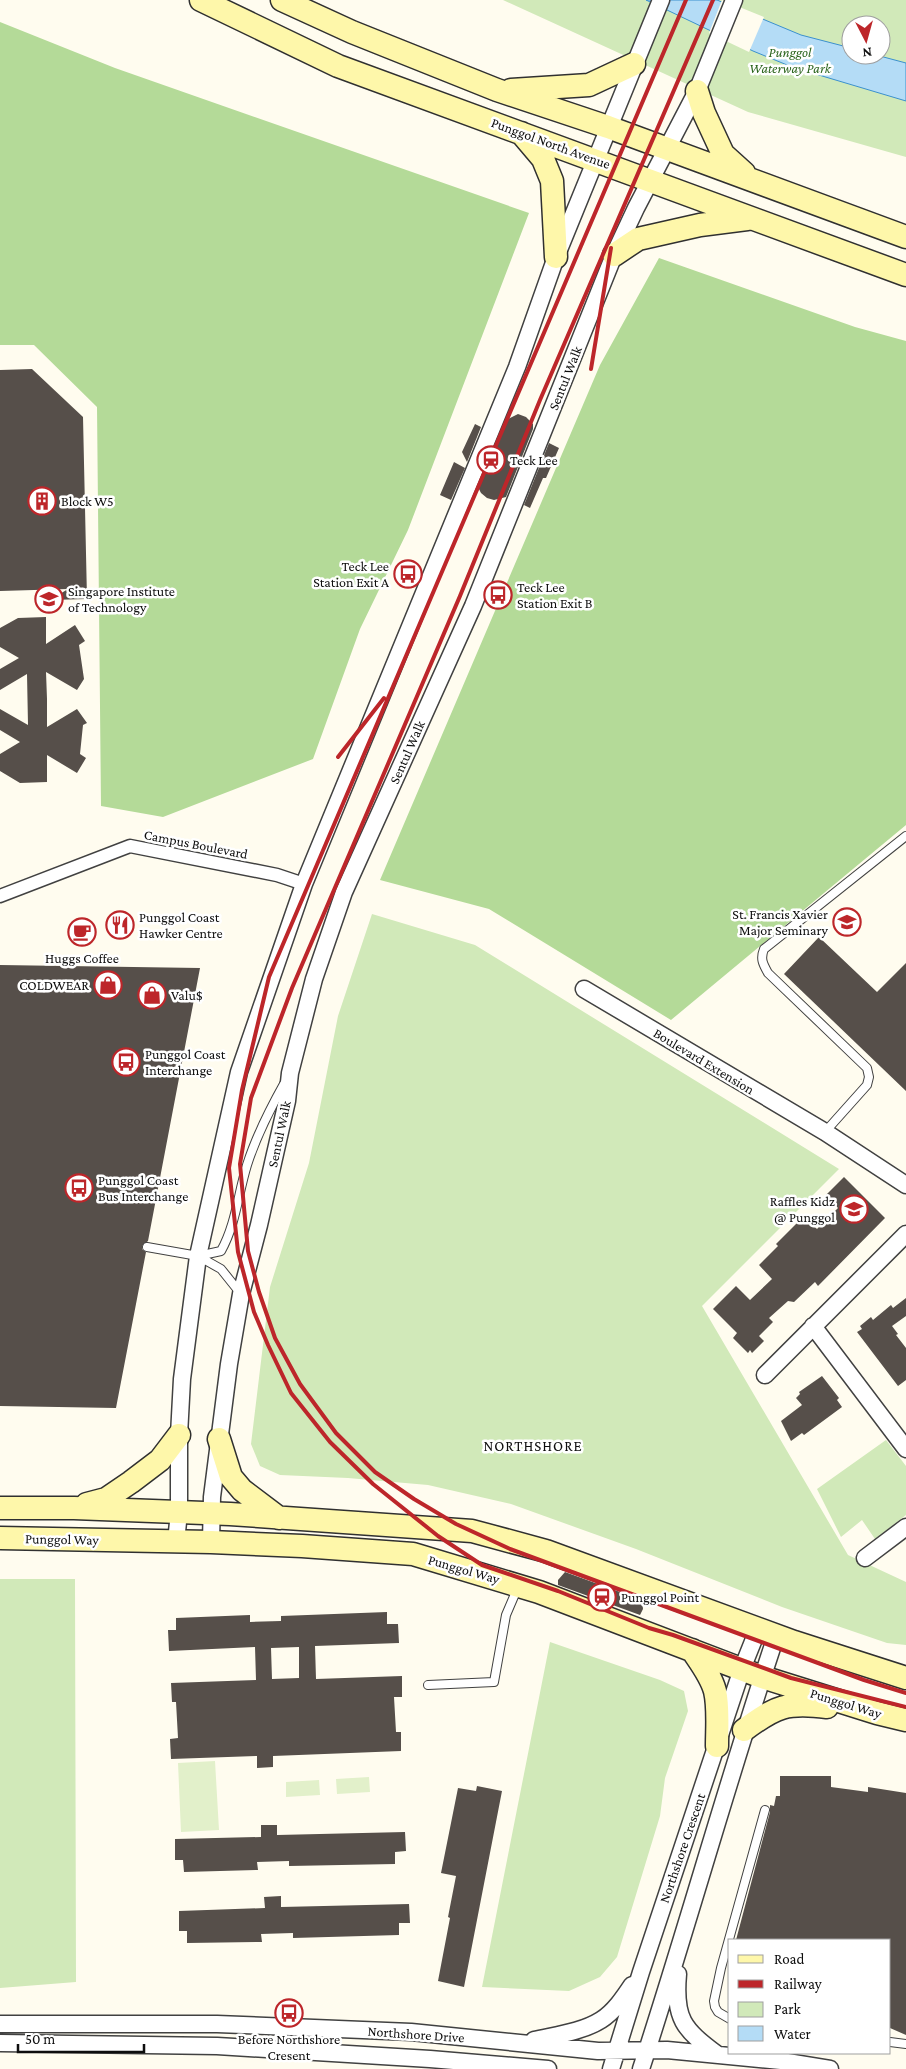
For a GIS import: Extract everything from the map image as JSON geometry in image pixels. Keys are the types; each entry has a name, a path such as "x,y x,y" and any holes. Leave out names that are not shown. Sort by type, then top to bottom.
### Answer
{"main road":[{"name":"Punggol North Avenue","path":"201,0 338,66 520,131 906,275"},
{"path":"282,0 352,32 498,90 608,127 906,237"},
{"path":"498,90 589,85 634,64"},
{"path":"697,91 704,113 723,154 752,179"},
{"path":"520,131 543,159 552,181 556,257"},
{"path":"614,255 638,238 700,225 750,218"},
{"path":"74,1508 106,1499 131,1482 160,1460 180,1435"},
{"path":"220,1439 231,1477 242,1490 280,1518"},
{"path":"0,1508 74,1508 211,1513 472,1531 505,1538 546,1551 767,1632 906,1678"},
{"name":"Punggol Way","path":"0,1538 211,1542 413,1554 518,1585 752,1673 877,1713 906,1720"},
{"path":"692,1650 704,1667 714,1690 717,1746"},
{"path":"744,1730 778,1709 800,1704 877,1713"}],"street":[{"path":"176,1542 179,1512 182,1379 198,1256 239,1072 304,884 517,367 556,257 661,0"},
{"name":"Sentul Walk","path":"211,1542 211,1513 228,1364 241,1294 259,1226 287,1102 290,1073 314,979 344,892 473,606 614,255 650,180 697,91 734,0"},
{"name":"Campus Boulevard","path":"0,896 130,846 277,875 304,884"},
{"name":"Boulevard Extension","path":"584,990 825,1132 906,1185"},
{"path":"765,1375 906,1234"},
{"path":"813,1326 906,1449"},
{"path":"865,1558 906,1527"},
{"name":"Northshore Crescent","path":"611,2069 640,1972 717,1746 752,1673 767,1632"},
{"name":"Northshore Crescent","path":"641,2069 744,1730 752,1673"},
{"path":"682,1938 676,1995 678,2011 689,2031 718,2056"},
{"path":"521,2042 576,2030 602,2020 619,2003 640,1972"},
{"name":"Northshore Drive","path":"0,2024 217,2024 412,2032 598,2051 667,2050 781,2061 830,2069"},
{"name":"Northshore Drive","path":"0,2042 216,2046 430,2059 517,2068 548,2069"}],"lane":[{"path":"825,1132 867,1085 869,1077 867,1068 768,974 761,955 764,949 906,836"},
{"path":"198,1256 221,1251 230,1234 247,1164 272,1104 290,1073"},
{"path":"147,1247 198,1256 221,1269 241,1294"},
{"path":"428,1685 494,1682 506,1615 518,1585"},
{"path":"729,1939 765,1810"},
{"path":"728,1943 714,2001 718,2012 728,2018"},
{"path":"891,2042 906,2044"}],"green space":[{"name":"Punggol Waterway Park","path":"503,0 906,0 906,157 748,112"},
{"path":"0,22 115,68 529,213 408,530 360,629 313,759 163,817 101,806 97,407 34,345 0,345"},
{"path":"659,258 855,327 906,341 906,825 671,1020 489,909 380,880 600,365"},
{"path":"372,914 475,945 839,1169 702,1306 848,1555 906,1582 906,1645 887,1643 782,1607 636,1549 511,1504 428,1485 348,1478 280,1475 260,1466 251,1444 270,1287 309,1163 338,1016"},
{"path":"886,1440 906,1466 906,1515 875,1539 862,1520 841,1537 817,1489"},
{"path":"0,1579 75,1579 76,1982 0,1988"},
{"path":"550,1642 660,1680 684,1691 688,1711 665,1778 660,1816 617,1957 600,1977 569,1991 482,1987"},
{"path":"215,1761 219,1830 181,1832 178,1763"},
{"path":"369,1777 370,1792 337,1794 336,1779"},
{"path":"319,1780 320,1795 286,1797 286,1782"}],"water":[{"path":"646,0 717,0 801,35 841,45 841,65 891,65 891,59 906,63 906,101 792,67 753,51"}],"pier":[{"path":"722,0 764,17 749,52 709,33"}],"building":[{"name":"Block W5","path":"32,369 83,417 87,599 50,600 68,589 0,591 0,370"},
{"path":"518,414 526,417 533,424 533,429 506,497 494,500 487,498 478,487 506,420"},
{"path":"475,424 481,427 467,462 462,452"},
{"path":"549,443 559,448 530,508 524,505"},
{"path":"454,462 465,468 451,500 440,495"},
{"path":"46,617 46,644 75,625 85,641 79,645 84,679 77,690 46,672 47,727 77,709 87,723 83,725 80,754 86,758 77,773 47,755 47,782 20,783 0,771 0,754 20,742 0,730 0,709 28,725 27,674 0,690 0,669 19,658 0,647 0,628 18,618"},
{"path":"819,937 877,992 906,963 906,1091 784,974"},
{"name":"Punggol Coast Bus Interchange","path":"0,965 200,968 148,1241 142,1246 142,1249 146,1252 116,1408 0,1406"},
{"path":"844,1177 885,1218 818,1286 815,1282 794,1302 788,1301 769,1318 773,1322 759,1336 764,1341 752,1353 750,1350 748,1353 733,1338 737,1333 713,1309 736,1286 750,1300 772,1279 759,1265 778,1246 776,1244 804,1216 817,1229 838,1208 826,1195"},
{"path":"906,1298 906,1316 892,1326 906,1348 906,1380 898,1386 857,1332 862,1329 860,1326 871,1317 873,1320 891,1305 893,1308"},
{"path":"822,1376 839,1398 837,1400 842,1407 804,1435 802,1433 791,1441 781,1421 802,1405 796,1398 800,1394 799,1392"},
{"path":"565,1572 642,1600 643,1609 640,1615 558,1585 558,1580"},
{"path":"387,1612 387,1624 398,1624 399,1643 315,1646 316,1679 402,1676 402,1697 394,1697 396,1732 401,1732 401,1751 273,1756 273,1767 257,1768 257,1756 171,1759 170,1739 178,1738 176,1702 172,1702 171,1683 256,1680 255,1647 169,1651 168,1630 176,1630 176,1618 250,1615 250,1622 281,1621 281,1616","holes":["299,1647 299,1678 272,1679 271,1648"]},
{"path":"780,1776 831,1776 831,1787 868,1792 868,1787 906,1793 906,2035 891,2028 891,1939 736,1939 770,1812 770,1805 774,1806 776,1796 780,1796"},
{"path":"477,1786 502,1791 464,1987 438,1981 456,1876 441,1873 458,1788 476,1791"},
{"path":"261,1825 277,1825 277,1835 405,1832 406,1851 395,1852 395,1864 289,1866 289,1861 257,1862 258,1870 184,1872 183,1860 175,1860 175,1839 261,1837"},
{"path":"281,1896 281,1907 409,1904 410,1923 399,1923 399,1935 293,1938 293,1933 261,1934 262,1942 187,1943 187,1931 179,1931 179,1911 265,1908 264,1897"}],"railway":[{"path":"686,0 269,977 242,1090 229,1168 238,1252 254,1312 291,1393 330,1442 373,1484 438,1536 482,1565 558,1591 649,1628 791,1678 906,1707"},
{"path":"713,0 540,400 460,596 292,988 251,1098 240,1164 248,1251 259,1292 275,1338 300,1384 336,1433 375,1472 414,1499 456,1524 510,1549 864,1680 906,1693"},
{"path":"591,369 611,248"},
{"path":"338,757 384,698"}],"place":[{"name":"Teck Lee","path":"491,460"},
{"name":"Block W5","path":"42,501"},
{"name":"Teck Lee Station Exit A","path":"408,574"},
{"name":"Teck Lee Station Exit B","path":"498,595"},
{"name":"Singapore Institute of Technology","path":"49,599"},
{"name":"St. Francis Xavier Major Seminary","path":"847,922"},
{"name":"Punggol Coast Hawker Centre","path":"120,925"},
{"name":"Huggs Coffee","path":"82,932"},
{"name":"COLDWEAR","path":"108,985"},
{"name":"Valu$","path":"152,995"},
{"name":"Punggol Coast Interchange","path":"126,1062"},
{"name":"Punggol Coast Bus Interchange","path":"79,1188"},
{"name":"Raffles Kidz @ Punggol","path":"854,1209"},
{"name":"Punggol Point","path":"602,1597"},
{"name":"Before Northshore Cresent","path":"289,2013"}],"district":[{"name":"NORTHSHORE","path":"533,1446"}]}
